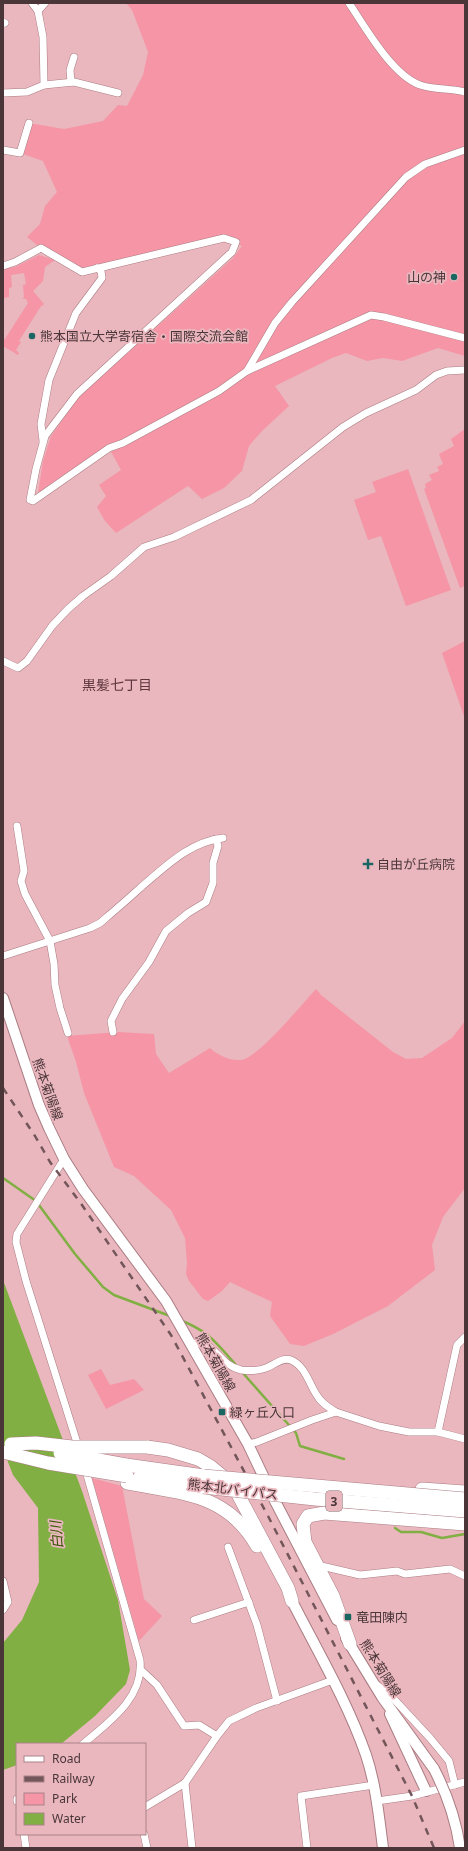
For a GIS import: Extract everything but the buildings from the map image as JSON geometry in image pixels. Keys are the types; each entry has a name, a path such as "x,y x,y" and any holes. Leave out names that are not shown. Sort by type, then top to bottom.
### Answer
{"highway":[{"path":"6,1446 36,1443 72,1447 147,1447 173,1451 198,1459 210,1466 233,1485 288,1588 292,1601"},
{"name":"熊本北バイパス","path":"6,1446 48,1463 127,1475 465,1499"},
{"name":"熊本北バイパス","path":"6,1446 127,1475"},
{"name":"3","path":"127,1475 201,1497 232,1514 247,1530 284,1594 292,1601"},
{"path":"263,1475 465,1492"},
{"name":"熊本北バイパス","path":"203,1481 315,1499 465,1511"},
{"path":"350,1644 333,1596 313,1565 305,1542 303,1524 308,1516 324,1513 465,1524"}],"main road":[{"name":"熊本菊陽線","path":"3,998 39,1105 64,1159 83,1189 166,1301 248,1444 263,1475 313,1565"},
{"path":"292,1601 346,1704 366,1756 377,1801 383,1848"},
{"name":"熊本菊陽線","path":"350,1644 382,1697 434,1769 449,1803 458,1834 460,1848"},
{"path":"382,1697 426,1792"}],"street":[{"path":"32,3 38,11 43,36 44,85"},
{"path":"38,11 45,3"},
{"path":"349,3 392,64 404,77 420,85 465,92"},
{"path":"71,82 70,70 74,57"},
{"path":"3,92 27,92 44,85 71,82 118,93"},
{"path":"3,150 20,153 28,123"},
{"path":"247,372 275,323 292,302 406,177 425,164 465,150"},
{"path":"3,266 20,260 40,248 82,272 224,238 236,242 232,252 77,394 45,436 30,500 33,501 109,448 123,443 219,391 247,372 371,315 465,338"},
{"path":"43,442 41,424 49,380 76,313 102,278 101,271 97,268"},
{"path":"3,661 18,668 27,661 52,626 68,609 111,576 144,547 174,537 251,500 343,427 366,413 416,390 436,375 447,371 465,370"},
{"path":"17,826 24,871 21,881 25,894 50,941 54,964 55,985 68,1033"},
{"path":"3,956 90,928 100,923 172,860 187,850 210,840 220,838 213,863 213,883 206,902 188,913 166,931 148,962 122,999 111,1021 113,1032"},
{"path":"64,1159 17,1234 16,1242 26,1281 96,1506 140,1660 141,1670 136,1690 124,1708 84,1743"},
{"path":"438,1432 456,1345 465,1337"},
{"path":"190,1344 199,1342 207,1344 226,1364 240,1370 251,1371 265,1369 283,1360 291,1360 301,1367 316,1395 324,1405 336,1412 353,1418 409,1432 438,1432 465,1439"},
{"path":"248,1444 336,1412"},
{"path":"228,1547 257,1626 277,1701"},
{"path":"313,1565 360,1575 397,1571 405,1574 450,1570 465,1576"},
{"path":"3,1581 8,1602 3,1610"},
{"path":"194,1620 249,1602"},
{"path":"141,1670 156,1685 184,1726 199,1725 217,1736"},
{"path":"146,1806 185,1783 229,1721 333,1680"},
{"path":"373,1682 391,1696 449,1761 455,1785"},
{"path":"377,1801 426,1792 465,1782"},
{"path":"185,1783 192,1848"},
{"path":"307,1848 301,1796 374,1785"},
{"path":"24,1835 26,1848"},
{"path":"144,1835 147,1848"}],"green space":[{"path":"126,3 465,3 465,356 438,348 402,361 383,358 367,361 346,353 332,358 275,386 289,406 261,432 249,446 242,471 224,488 202,499 188,486 116,533 105,521 97,507 106,496 99,485 121,470 109,448 69,471 38,493 43,461 51,436 79,397 233,258 242,246 224,238 82,272 41,248 27,237 40,224 45,206 57,192 43,161 20,153 29,123 64,129 103,121 118,105 127,106 143,75 148,52 132,10"},
{"path":"39,255 55,260 45,267 43,281 33,291 44,304 41,306 19,341 21,342 16,350 19,353 18,355 3,346 3,342 28,303 26,299 22,298 24,297 23,285 26,284 24,273 11,275 12,287 9,288 9,297 4,298 3,269 15,267"},
{"path":"465,429 465,586 460,588 424,489 426,488 425,484 432,480 429,475 439,471 437,467 443,464 439,454 454,446 451,439"},
{"path":"408,469 451,590 406,606 381,536 368,540 354,500 376,492 372,482"},
{"path":"465,641 465,719 442,653"},
{"path":"316,989 321,995 393,1052 406,1059 422,1058 452,1038 465,1021 465,1188 443,1217 432,1245 435,1270 388,1306 333,1334 304,1346 290,1344 270,1316 272,1302 230,1282 222,1291 208,1301 203,1299 189,1281 186,1274 187,1263 185,1238 171,1210 134,1176 114,1167 84,1093 67,1036 118,1032 154,1034 156,1054 169,1073 210,1048 224,1057 233,1060 241,1060 258,1050 268,1041"},
{"path":"101,1369 110,1385 134,1379 144,1390 106,1409 88,1375"},
{"path":"92,1478 122,1486 144,1599 162,1616 139,1641"}],"water":[{"name":"白川","path":"3,1280 82,1491 118,1600 130,1670 126,1684 95,1716 62,1743 16,1743 16,1765 3,1770 3,1643 22,1620 39,1582 38,1508 13,1475 3,1449"}],"waterway":[{"path":"3,1178 36,1201 75,1254 103,1287 114,1295 170,1316"},
{"path":"180,1320 205,1333 236,1365"},
{"path":"242,1372 296,1433 300,1446 344,1459"},
{"path":"395,1528 401,1532 421,1532 442,1538 465,1534"}],"railway":[{"path":"3,1088 35,1136 50,1162 82,1205 171,1335 268,1516 412,1796 434,1848"}],"place":[{"name":"山の神","path":"454,277"},
{"name":"熊本国立大学寄宿舎・国際交流会館","path":"32,336"},
{"name":"自由が丘病院","path":"368,864"},
{"name":"緑ヶ丘入口","path":"222,1412"},
{"name":"竜田陳内","path":"348,1617"}],"district":[{"name":"黒髪七丁目","path":"117,684"}]}
